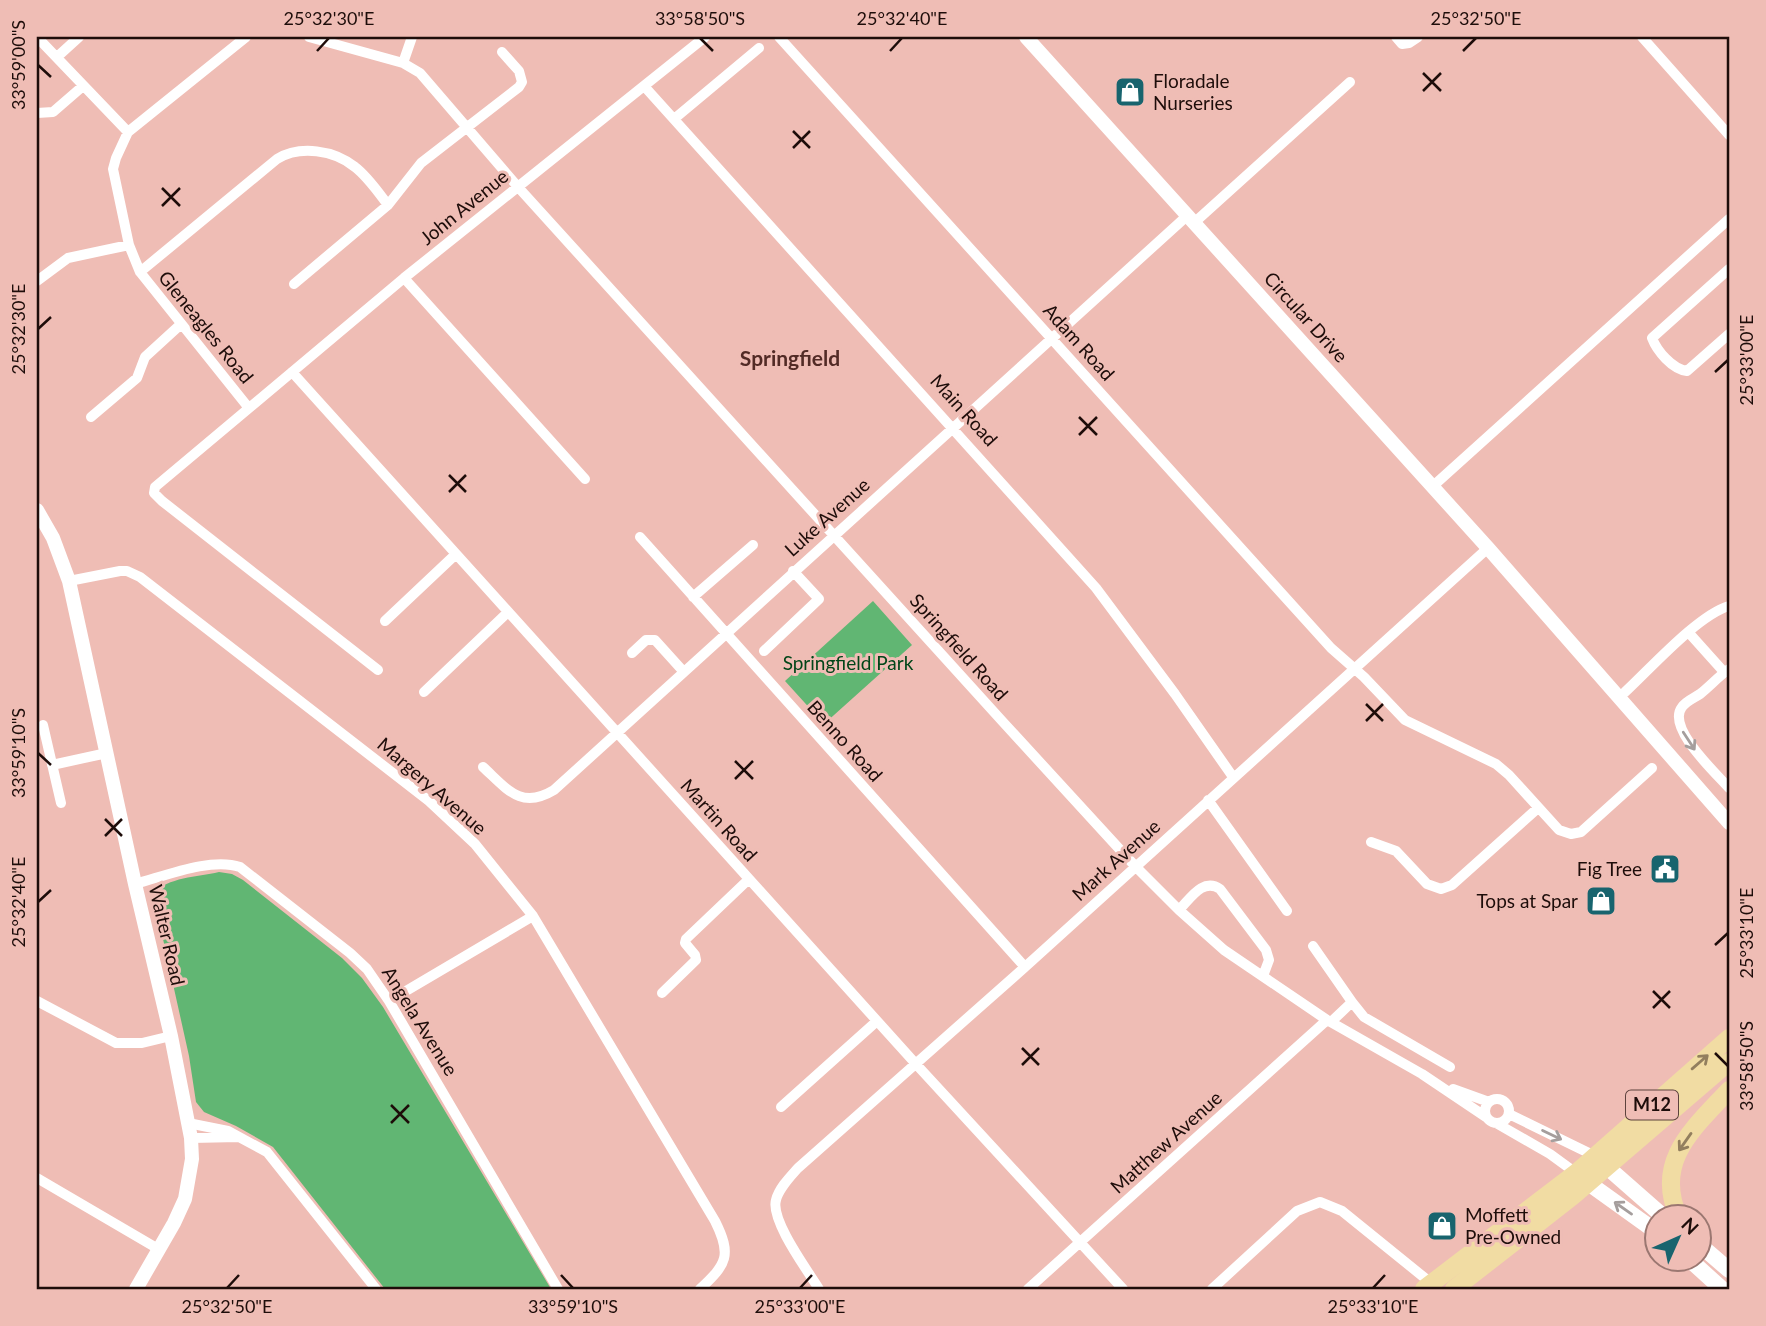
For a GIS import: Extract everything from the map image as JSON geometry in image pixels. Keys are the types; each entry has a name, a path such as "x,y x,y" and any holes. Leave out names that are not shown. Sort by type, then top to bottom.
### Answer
{"main road":[{"name":"M12","path":"1454,1289 1600,1162 1729,1038"},
{"name":"M12","path":"1600,1162 1729,1062"},
{"path":"1674,1204 1670,1191 1675,1159 1688,1136 1729,1090"},
{"path":"1600,1162 1650,1204"},
{"name":"M12","path":"1428,1286 1582,1178"},
{"path":"1582,1178 1644,1223"},
{"path":"1714,1258 1729,1270"},
{"path":"1706,1274 1722,1289"}],"street":[{"path":"37,37 128,132"},
{"path":"57,57 79,37"},
{"name":"Gleneagles Road","path":"246,37 128,132 113,169 128,245 140,272 248,407"},
{"path":"309,37 403,63 420,73 519,187"},
{"path":"403,63 412,37"},
{"name":"John Avenue","path":"378,670 154,494 155,487 404,278 705,37"},
{"name":"Adam Road","path":"779,37 1331,648 1405,720 1496,764 1559,830 1577,834 1652,768"},
{"name":"Circular Drive","path":"1026,37 1488,548 1729,823"},
{"path":"1396,37 1406,45 1418,37"},
{"path":"1642,37 1729,135"},
{"path":"674,119 759,48"},
{"path":"294,284 388,205 414,169 516,90 522,82 518,68 502,52"},
{"name":"Luke Avenue","path":"483,767 510,792 522,798 533,799 554,790 1051,338 1350,82"},
{"path":"37,113 53,113 83,86"},
{"name":"Main Road","path":"644,86 1121,620 1233,777"},
{"path":"140,272 277,159 297,150 307,149 348,162 388,205"},
{"name":"Springfield Road","path":"519,187 1135,866 1179,911 1224,950 1329,1021 1422,1074 1491,1120 1550,1154 1582,1178"},
{"path":"1432,487 1729,219"},
{"path":"37,281 68,258 128,245"},
{"path":"1729,269 1654,333 1652,338 1669,361 1681,370 1686,370 1729,334"},
{"path":"404,278 585,480"},
{"path":"91,417 137,378 145,357 180,325"},
{"name":"Martin Road","path":"292,372 915,1063 1123,1289"},
{"name":"Walter Road","path":"37,510 53,538 69,581 171,1036 191,1138 192,1159 184,1199 174,1223 136,1289"},
{"name":"Benno Road","path":"640,537 1025,967"},
{"path":"693,597 753,545"},
{"name":"Mark Avenue","path":"819,1289 779,1222 775,1202 798,1168 1025,967 1488,548"},
{"path":"385,621 456,554"},
{"name":"Margery Avenue","path":"69,581 120,571 140,577 429,801 475,844 533,916 706,1203 723,1237 726,1259 700,1289"},
{"path":"764,651 819,599 793,571"},
{"path":"1625,692 1689,633 1711,615 1729,606"},
{"path":"424,692 508,612"},
{"name":"Circular Drive","path":"1555,625 1566,629 1729,809"},
{"path":"1689,633 1727,670 1681,707 1679,721 1689,742 1729,788"},
{"path":"632,653 646,640 655,640 683,671"},
{"path":"43,725 61,803"},
{"path":"52,765 107,753"},
{"path":"1208,800 1287,911"},
{"path":"1371,842 1396,851 1432,887 1445,889 1538,807"},
{"name":"Angela Avenue","path":"135,884 214,864 240,867 367,969 389,1001 558,1289"},
{"path":"662,993 696,960 685,943 686,939 749,878"},
{"path":"1179,911 1202,886 1209,884 1220,889 1266,950 1269,960 1263,976"},
{"path":"389,1001 533,916"},
{"path":"1313,946 1364,1017 1450,1067"},
{"path":"37,1001 116,1043 142,1043 171,1036"},
{"name":"Matthew Avenue","path":"1028,1289 1352,1002"},
{"path":"781,1107 877,1021"},
{"name":"Springfield Road","path":"1422,1074 1489,1102"},
{"path":"1496,1099 1508,1106 1509,1114 1504,1121 1491,1120 1485,1109 1489,1102 1496,1099"},
{"path":"1509,1114 1600,1162"},
{"path":"188,1123 222,1128 267,1152 376,1289"},
{"path":"191,1138 239,1137"},
{"path":"37,1178 159,1250"},
{"path":"1212,1289 1297,1212 1320,1202 1342,1211 1428,1286"}],"green space":[{"name":"Springfield Park","path":"873,601 912,645 824,724 785,681"},
{"path":"219,872 232,874 243,880 342,958 362,978 383,1007 551,1289 385,1289 273,1147 204,1112 196,1102 189,1056 153,894 159,888 175,881"}],"place":[{"name":"Floradale Nurseries","path":"1130,92"},
{"name":"Fig Tree","path":"1665,869"},
{"name":"Tops at Spar","path":"1601,901"},
{"name":"Moffett Pre-Owned","path":"1442,1226"}],"district":[{"name":"Springfield","path":"790,359"}]}
